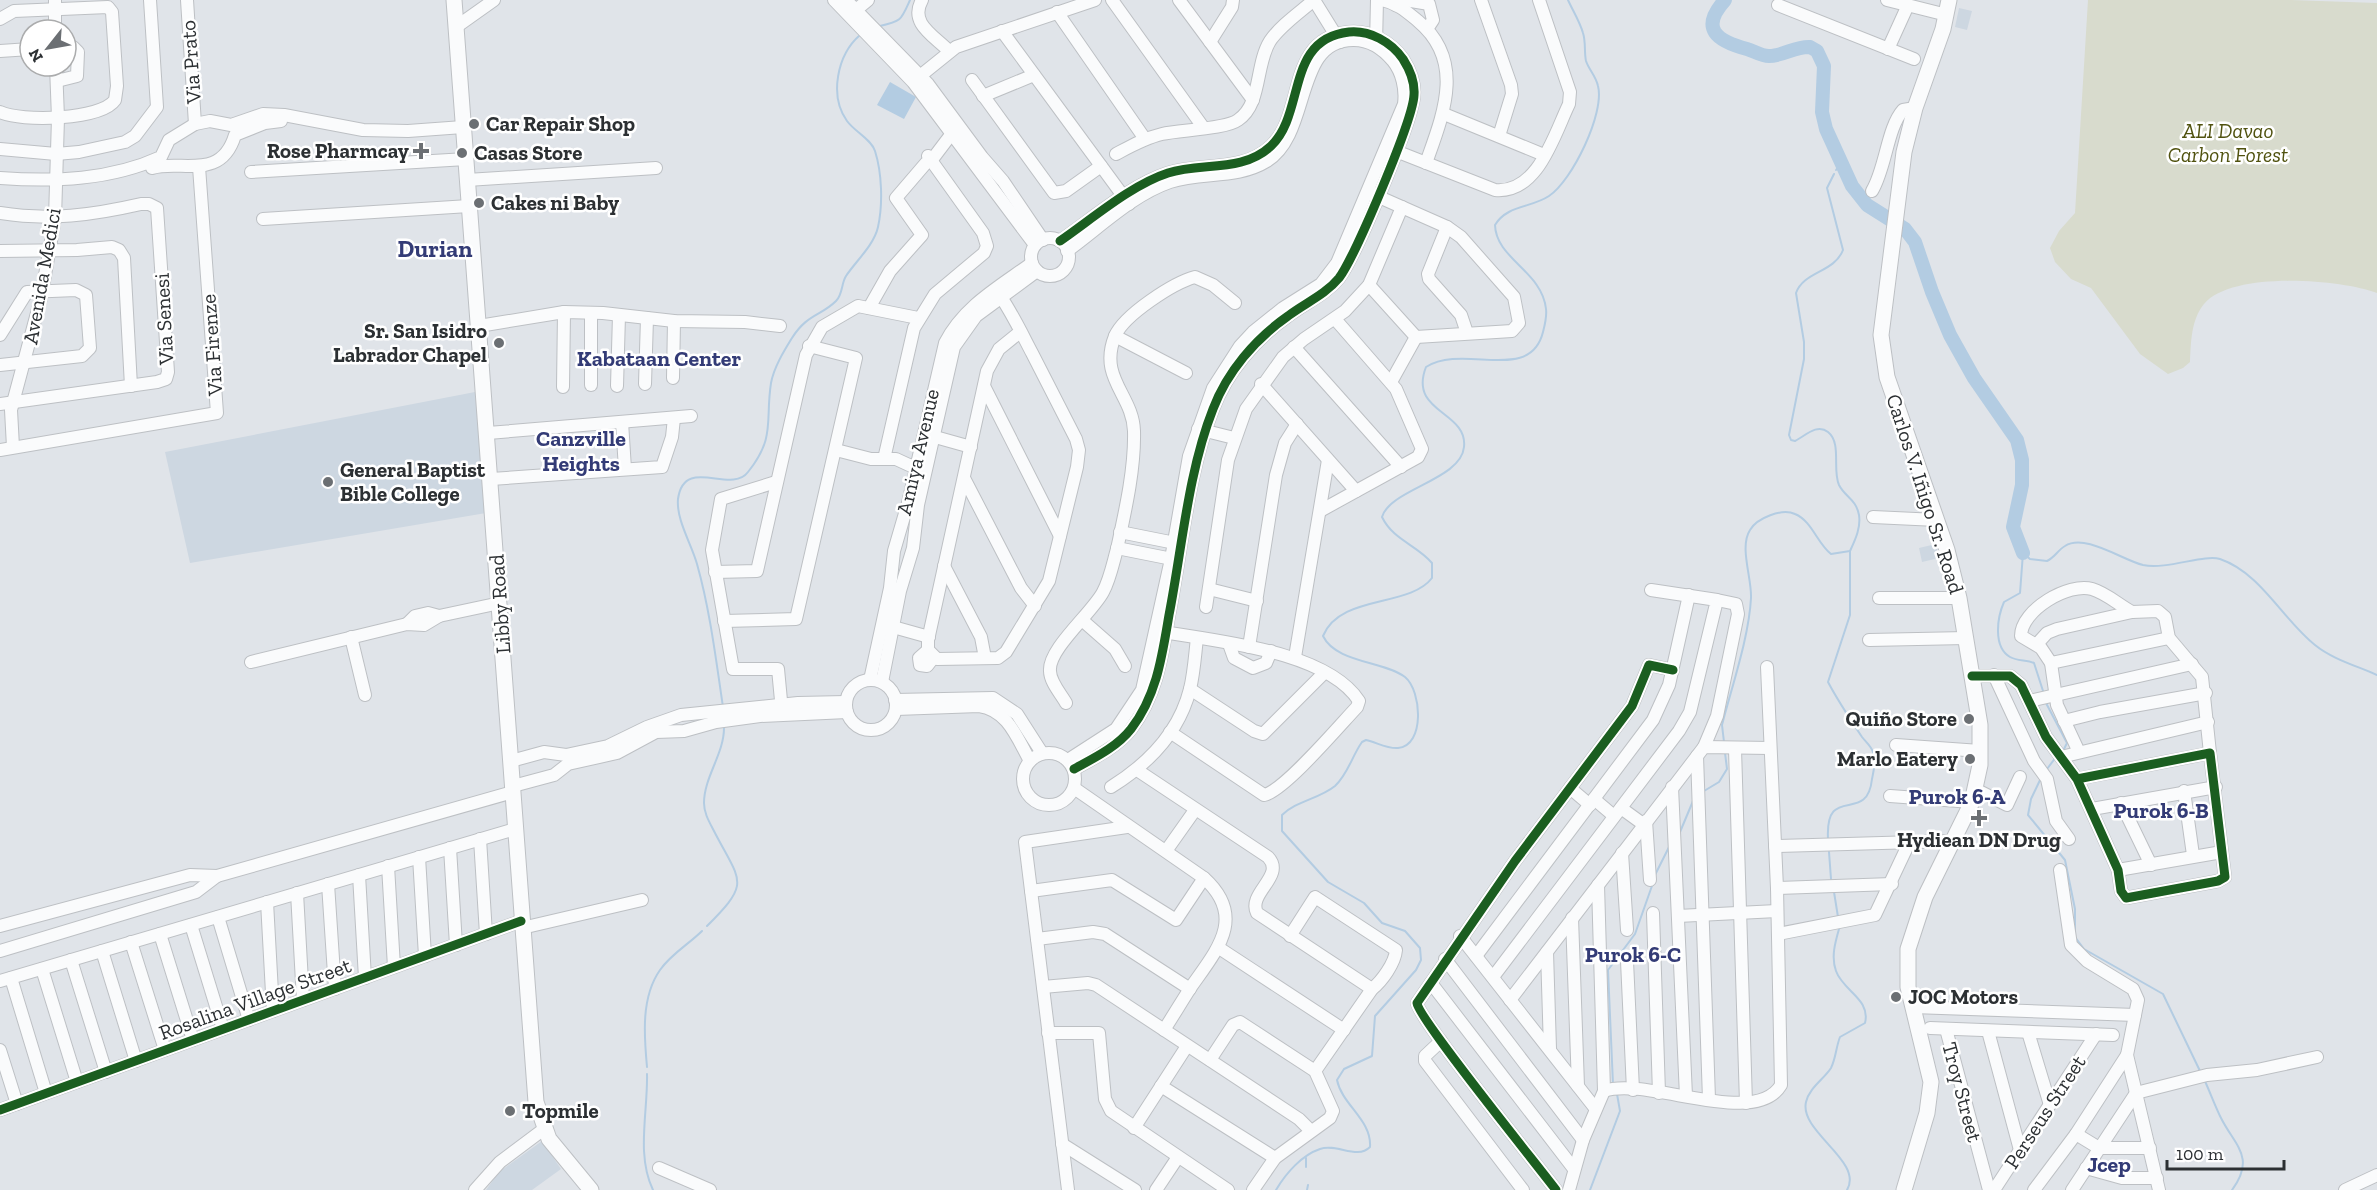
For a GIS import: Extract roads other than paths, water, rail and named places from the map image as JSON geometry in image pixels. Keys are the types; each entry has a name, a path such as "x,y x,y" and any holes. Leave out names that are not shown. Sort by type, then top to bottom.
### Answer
{"main road":[{"name":"Libby Road","path":"454,0 536,1102 544,1129 555,1148 591,1190"},
{"name":"Carlos V. Iñigo Sr. Road","path":"1904,1190 1927,1113 1931,1082 1906,973 1911,938 1925,897 1975,796 1980,751 1980,725 1959,598 1937,520 1895,401 1882,353 1882,315 1904,152 1915,108 1948,8"}],"street":[{"path":"0,149 56,154 79,152 130,141 156,111 150,0"},
{"name":"Via Prato","path":"187,0 195,124"},
{"path":"456,27 494,0"},
{"path":"834,0 852,14 917,78 956,129 1003,181 1039,242"},
{"path":"846,0 852,14"},
{"path":"852,14 868,0"},
{"path":"922,0 916,12 918,20 949,51"},
{"path":"917,78 949,51 1095,0"},
{"path":"1112,0 1203,127"},
{"path":"1179,0 1253,100"},
{"path":"1210,42 1233,8 1233,0"},
{"path":"1116,154 1144,139 1203,127 1229,125 1238,121 1253,100 1257,74 1270,41 1314,0 1338,39"},
{"path":"1376,41 1377,0"},
{"path":"1382,0 1396,5 1427,29 1447,71 1444,114 1426,163"},
{"path":"1396,5 1405,0 1429,4 1433,20 1427,29"},
{"path":"1481,0 1511,86 1512,94 1499,136"},
{"path":"1391,149 1486,188 1502,191 1529,177 1537,170 1569,104 1570,92 1539,0"},
{"path":"1887,0 1908,5 1948,8"},
{"path":"0,19 14,11 55,5 100,6 110,10 117,87 115,100 108,108 58,118 0,112"},
{"path":"1778,5 1914,59"},
{"path":"1888,49 1908,5"},
{"path":"1057,12 1144,139"},
{"path":"1002,31 1127,201"},
{"path":"1039,242 1064,246 1167,173 1237,164 1270,147 1287,121 1306,59 1317,47 1359,32 1399,53 1414,83 1411,112 1391,149 1338,279 1324,292 1287,316 1247,353 1221,392 1201,430 1161,632 1152,694 1136,721 1113,745 1071,765"},
{"path":"0,51 18,50"},
{"path":"983,96 1034,75"},
{"name":"Avenida Medici","path":"13,447 13,402 26,361 43,290 55,218 57,78"},
{"path":"57,81 69,78"},
{"path":"972,80 1057,196 1101,166"},
{"path":"1872,191 1886,159 1898,117 1903,110 1915,108"},
{"path":"1444,114 1544,155"},
{"path":"163,160 169,140 195,124 210,121 232,130 258,120 284,115 304,123 380,134 463,130"},
{"path":"869,308 890,272 922,235 896,198 928,160 942,148 943,142 956,129"},
{"path":"0,185 56,184 163,160 182,168 199,166 223,155 232,130"},
{"path":"251,172 466,159"},
{"path":"887,460 907,349 918,318 943,286 990,246 928,160"},
{"name":"Via Firenze","path":"0,450 217,413 199,166"},
{"path":"467,180 656,168"},
{"path":"0,178 56,184"},
{"path":"1372,194 1447,227 1466,242 1509,290 1517,303 1519,323 1515,330 1416,337"},
{"name":"Via Senesi","path":"0,404 163,381 168,372 157,208 149,204 141,204 79,217 55,218"},
{"path":"263,219 469,206"},
{"path":"1206,607 1228,460 1246,409 1261,384 1293,347 1335,319 1369,285 1402,207"},
{"path":"0,213 55,218"},
{"path":"1447,227 1428,274 1461,315 1467,333"},
{"path":"1039,242 1031,254 1035,267 1049,276 1060,273 1068,263 1064,246"},
{"path":"0,251 50,252 112,247 122,254 131,386"},
{"name":"Amiya Avenue","path":"891,626 894,551 917,467 933,436 954,347 970,322 1035,267"},
{"name":"Amiya Avenue","path":"933,436 942,353 957,323 978,302 1035,267"},
{"path":"1066,703 1050,675 1050,664 1056,652 1103,592 1117,548 1134,429 1131,415 1112,375 1110,353 1115,336 1125,321 1133,315 1195,277 1213,285 1235,303"},
{"path":"1369,285 1416,337"},
{"path":"0,336 24,294 43,290 76,290 86,295 90,348 82,356 0,365"},
{"path":"891,626 905,626 930,644 985,658 1005,655 1035,606 1051,574 1077,467 1078,444 1018,329 1011,323 999,299"},
{"path":"715,572 757,571 809,346 828,322 855,307 918,318"},
{"path":"563,387 564,312"},
{"path":"479,326 564,312 674,321 745,322 780,326"},
{"path":"591,313 591,385"},
{"path":"617,386 619,315"},
{"path":"645,384 647,318"},
{"path":"1320,511 1401,467 1420,455 1422,450 1404,404 1390,382 1335,319"},
{"path":"673,378 674,321"},
{"path":"930,644 944,566 984,386 993,356 1018,329"},
{"path":"1115,336 1186,373"},
{"path":"1390,382 1416,337"},
{"path":"724,621 796,619 856,358 809,346"},
{"path":"1293,347 1401,467"},
{"path":"1261,384 1356,491"},
{"path":"984,386 1060,536"},
{"path":"978,412 997,412"},
{"path":"488,433 691,416"},
{"path":"491,479 662,467 672,437 674,418"},
{"path":"622,422 625,470"},
{"path":"1249,647 1281,456 1296,424"},
{"path":"1201,430 1234,438"},
{"path":"933,436 948,435 971,444"},
{"path":"836,450 887,460 899,466 917,467"},
{"path":"1295,657 1329,460"},
{"name":"Amiya Avenue","path":"876,681 884,644 913,548 917,512 917,467"},
{"path":"964,478 1021,588 1035,606"},
{"path":"776,482 721,499 712,545 733,669 778,669 782,709"},
{"path":"958,503 976,502"},
{"path":"1048,513 1066,511"},
{"path":"1873,517 1937,520"},
{"path":"1120,532 1178,544"},
{"path":"1117,548 1175,560"},
{"path":"944,566 981,637 985,658"},
{"path":"2078,750 2054,696 2051,663 2037,644 2021,636 2022,629 2042,603 2071,590 2091,588 2132,612"},
{"path":"1209,589 1257,601"},
{"path":"939,593 957,590"},
{"path":"1510,1000 1700,752 1717,716 1738,614 1736,604 1651,590"},
{"path":"1476,956 1653,720 1664,701 1673,670 1689,595"},
{"path":"1879,598 1959,598"},
{"path":"1492,977 1618,812 1690,712 1717,600"},
{"path":"251,662 407,624 418,626 430,623 440,616 500,603"},
{"path":"1972,676 1994,675 2015,678 2030,700 2046,737 2077,779 2118,870 2124,895 2134,898 2221,880 2225,877 2216,787 2210,753 2206,693 2200,672 2169,638 2162,614 2154,610 2132,612 2057,629 2047,633 2037,644"},
{"path":"1082,620 1115,649 1125,666"},
{"path":"1161,632 1295,657 1350,691 1359,703 1289,778 1270,794 1264,795 1170,732"},
{"path":"351,637 365,694"},
{"path":"1111,787 1137,771 1170,732 1190,689 1197,638"},
{"path":"1869,640 1966,638"},
{"path":"2051,663 2169,638"},
{"path":"1229,644 1234,658 1253,668 1266,663 1271,651"},
{"path":"2030,700 2192,664"},
{"path":"1556,1190 1441,1041 1417,1007 1418,1000 1460,936 1632,706 1649,665 1673,670"},
{"path":"1569,1190 1595,1108 1617,1090 1746,1103 1763,1101 1778,1091 1781,1085 1777,888 1767,667"},
{"path":"1190,689 1254,731 1263,734 1324,673"},
{"path":"1994,675 2034,761 2047,779 2056,821 2068,839"},
{"path":"876,681 891,690 896,704 887,724 876,730 858,726 846,707 854,687 876,681"},
{"path":"2064,721 2100,712 2206,693"},
{"path":"896,704 987,697 1006,705 1026,726 1042,753"},
{"path":"896,704 986,707 1003,716 1030,761"},
{"path":"511,761 544,752 567,759 617,753 656,732 684,731 782,709 846,707"},
{"path":"2061,757 2078,750 2208,722"},
{"path":"1014,733 1026,726"},
{"path":"1896,745 1980,751"},
{"path":"1700,752 1770,748"},
{"path":"1728,749 1741,913 1746,1103"},
{"path":"1700,752 1709,1099"},
{"path":"1042,753 1056,753 1071,765 1074,788 1066,799 1053,805 1033,799 1023,781 1030,761 1042,753"},
{"path":"2077,779 2210,753"},
{"path":"0,926 190,875 217,876 513,789 554,775 567,759"},
{"path":"1137,771 1274,863 1274,870 1256,901 1254,908 1258,915 1372,989"},
{"path":"1890,796 1975,796 2007,805 2020,777"},
{"path":"1672,787 1686,1096"},
{"path":"2092,809 2216,787"},
{"path":"1074,788 1127,827 1204,878 1215,890 1225,909 1226,930 1219,948 1164,1030"},
{"path":"1570,788 1592,802 1644,823"},
{"path":"2184,791 2193,855"},
{"path":"2121,803 2151,865"},
{"path":"1166,851 1196,810"},
{"path":"1644,823 1650,880"},
{"path":"1068,1190 1025,842 1127,827"},
{"path":"46,1093 5,980 515,828"},
{"path":"480,839 486,934"},
{"path":"1775,846 1951,841"},
{"path":"1778,934 1871,918 1878,912 1909,843"},
{"path":"450,848 456,945"},
{"path":"2118,870 2193,855 2222,852"},
{"path":"1622,853 1627,930"},
{"path":"419,857 425,956"},
{"path":"388,866 394,967"},
{"path":"2034,1190 2076,1134 2127,1055 2138,1000 2133,989 2087,961 2071,945 2060,870"},
{"path":"359,875 365,978"},
{"path":"0,951 196,892 217,876"},
{"path":"1031,891 1112,880 1176,920 1204,878"},
{"path":"328,884 335,989"},
{"path":"1777,888 1892,884"},
{"path":"1598,885 1617,1090"},
{"path":"297,893 303,1000"},
{"path":"1290,936 1315,897 1396,950 1382,979 1372,989 1315,1071"},
{"name":"Rosalina Village Street","path":"0,1110 486,934 642,900"},
{"path":"267,902 273,1011"},
{"path":"1678,916 1777,911"},
{"path":"1653,913 1659,1093"},
{"path":"218,917 249,1020"},
{"path":"1572,918 1578,1086"},
{"path":"191,925 223,1029"},
{"path":"1037,939 1099,932 1190,989"},
{"path":"160,934 193,1040"},
{"path":"1460,936 1595,1108"},
{"path":"131,942 165,1050"},
{"path":"1219,948 1344,1030"},
{"path":"102,951 136,1061"},
{"path":"1547,952 1550,1049"},
{"path":"1445,959 1583,1140"},
{"path":"71,960 106,1072"},
{"path":"1617,1090 1627,962"},
{"path":"42,969 77,1082"},
{"path":"1043,987 1088,983 1096,985 1299,1119 1311,1131"},
{"path":"1431,983 1574,1169"},
{"path":"1913,1007 2135,1015"},
{"path":"1210,1060 1233,1025 1238,1022 1315,1071 1333,1110 1329,1118 1275,1158 1253,1190"},
{"path":"1930,1028 2113,1035"},
{"name":"Troy Street","path":"1946,1029 1989,1190"},
{"path":"1989,1031 2020,1150"},
{"path":"2028,1032 2050,1105"},
{"path":"1048,1033 1099,1033 1106,1103 1114,1115 1178,1157 1215,1186 1228,1190"},
{"name":"Perseus Street","path":"1994,1190 2096,1034"},
{"path":"1441,1041 1425,1056 1425,1062 1523,1190"},
{"path":"1134,1128 1187,1046"},
{"path":"0,1050 17,1104"},
{"path":"2086,1168 2122,1178 2158,1184 2127,1055"},
{"path":"2072,1190 2136,1093 2207,1075 2248,1071 2318,1057"},
{"path":"1161,1086 1275,1158"},
{"path":"475,1190 500,1162 544,1129"},
{"path":"2076,1134 2099,1148 2150,1148"},
{"path":"1062,1144 1135,1190"},
{"path":"1156,1190 1178,1157"},
{"path":"659,1168 710,1190"},
{"path":"2345,1190 2377,1175"}],"water":[{"path":"890,82 916,97 904,119 877,105"}],"waterway":[{"path":"880,26 900,19 910,0"},
{"path":"1276,1190 1295,1165 1313,1152 1326,1148 1359,1152 1370,1147 1366,1129 1340,1089 1337,1080 1344,1069 1372,1056 1375,1016 1416,970 1421,960 1420,948 1405,931 1382,923 1364,903 1328,882 1282,831 1282,815 1294,806 1335,786 1362,742 1366,740 1398,748 1407,745 1417,728 1415,694 1405,677 1338,652 1323,636 1332,623 1344,613 1408,594 1432,578 1432,563 1392,531 1382,517 1388,507 1398,499 1451,468 1460,458 1464,447 1463,435 1457,426 1431,403 1425,394 1423,382 1426,367 1441,361 1458,359 1510,360 1525,356 1536,347 1543,332 1546,320 1543,296 1503,247 1497,237 1495,225 1506,214 1542,200 1558,188 1576,162 1592,129 1599,98 1598,86 1586,61 1582,29 1568,0"},
{"path":"1725,0 1717,10 1713,26 1720,38 1727,42 1766,56 1805,47 1817,51 1824,66 1822,112 1826,129 1852,186 1867,205 1905,229 1915,242 1950,335 1974,378 2017,440 2022,460 2022,485 2013,527 2023,553"},
{"path":"723,707 706,599 697,564 679,515 678,499 682,486 689,479 698,477 731,480 740,478 757,460 763,449 768,429 769,396 774,371 792,338 803,324 838,298 846,276 876,234 881,199 875,151 870,143 847,121 841,111 837,88 841,64 852,43 860,35"},
{"path":"1836,170 1841,163"},
{"path":"1724,742 1722,725 1744,645 1750,613 1751,590 1746,545 1750,530 1770,515 1790,512 1806,522 1831,554 1850,551 1858,529 1858,510 1841,489 1837,479 1836,450 1832,437 1828,432 1820,429 1811,431 1795,441 1791,440 1789,435 1804,359 1804,342 1796,293 1805,280 1833,263 1843,250 1827,188 1834,174"},
{"path":"2023,553 2030,559 2047,561 2065,546 2083,543 2143,565 2220,559 2248,575 2315,645 2337,658 2377,675"},
{"path":"1828,839 1829,822 1833,812 1839,807 1863,800 1869,793 1874,765 1871,748 1828,682 1850,615 1850,551"},
{"path":"2023,553 2020,593 2004,602 1998,624 1999,639 2001,646 2010,657 2034,663 2044,694"},
{"path":"2046,703 2067,743 2063,751"},
{"path":"707,926 730,900 736,890 737,882 731,862 709,822 704,807 707,784 721,747 724,728"},
{"path":"1704,791 1719,782 1727,769 1725,753"},
{"path":"2047,769 2056,757"},
{"path":"2041,778 2031,799 2028,815 2065,860 2075,909 2075,931"},
{"path":"1680,832 1693,801"},
{"path":"1655,875 1670,845"},
{"path":"1829,852 1831,879"},
{"path":"1613,1084 1608,970 1635,934 1653,883"},
{"path":"1834,892 1838,917"},
{"path":"1839,929 1834,950 1836,971 1864,1008 1865,1023 1840,1037 1831,1068 1810,1092 1806,1102 1806,1113 1820,1135 1847,1168 1850,1179 1847,1190"},
{"path":"647,1067 645,1017 654,981 669,959 702,931"},
{"path":"2075,937 2084,949 2163,994 2200,1071"},
{"path":"647,1074 644,1148 648,1177 653,1190"},
{"path":"2204,1079 2221,1118 2241,1152 2242,1169 2232,1190"},
{"path":"1590,1190 1620,1111 1617,1094"},
{"path":"1306,1158 1306,1167"},
{"path":"1307,1190 1308,1185"}],"place":[{"name":"Car Repair Shop","path":"474,124"},
{"name":"Rose Pharmcay","path":"421,151"},
{"name":"Casas Store","path":"462,153"},
{"name":"Cakes ni Baby","path":"479,203"},
{"name":"Sr. San Isidro Labrador Chapel","path":"499,343"},
{"name":"General Baptist Bible College","path":"328,482"},
{"name":"Quiño Store","path":"1969,719"},
{"name":"Marlo Eatery","path":"1970,759"},
{"name":"Hydiean DN Drug","path":"1979,818"},
{"name":"JOC Motors","path":"1896,997"},
{"name":"Topmile","path":"510,1111"}],"district":[{"name":"Durian","path":"435,249"},
{"name":"Kabataan Center","path":"659,358"},
{"name":"Canzville Heights","path":"581,450"},
{"name":"Purok 6-A","path":"1957,796"},
{"name":"Purok 6-B","path":"2161,810"},
{"name":"Purok 6-C","path":"1633,954"},
{"name":"Jcep","path":"2109,1164"}],"park label":[{"name":"ALI Davao Carbon Forest","path":"2228,143"}]}
